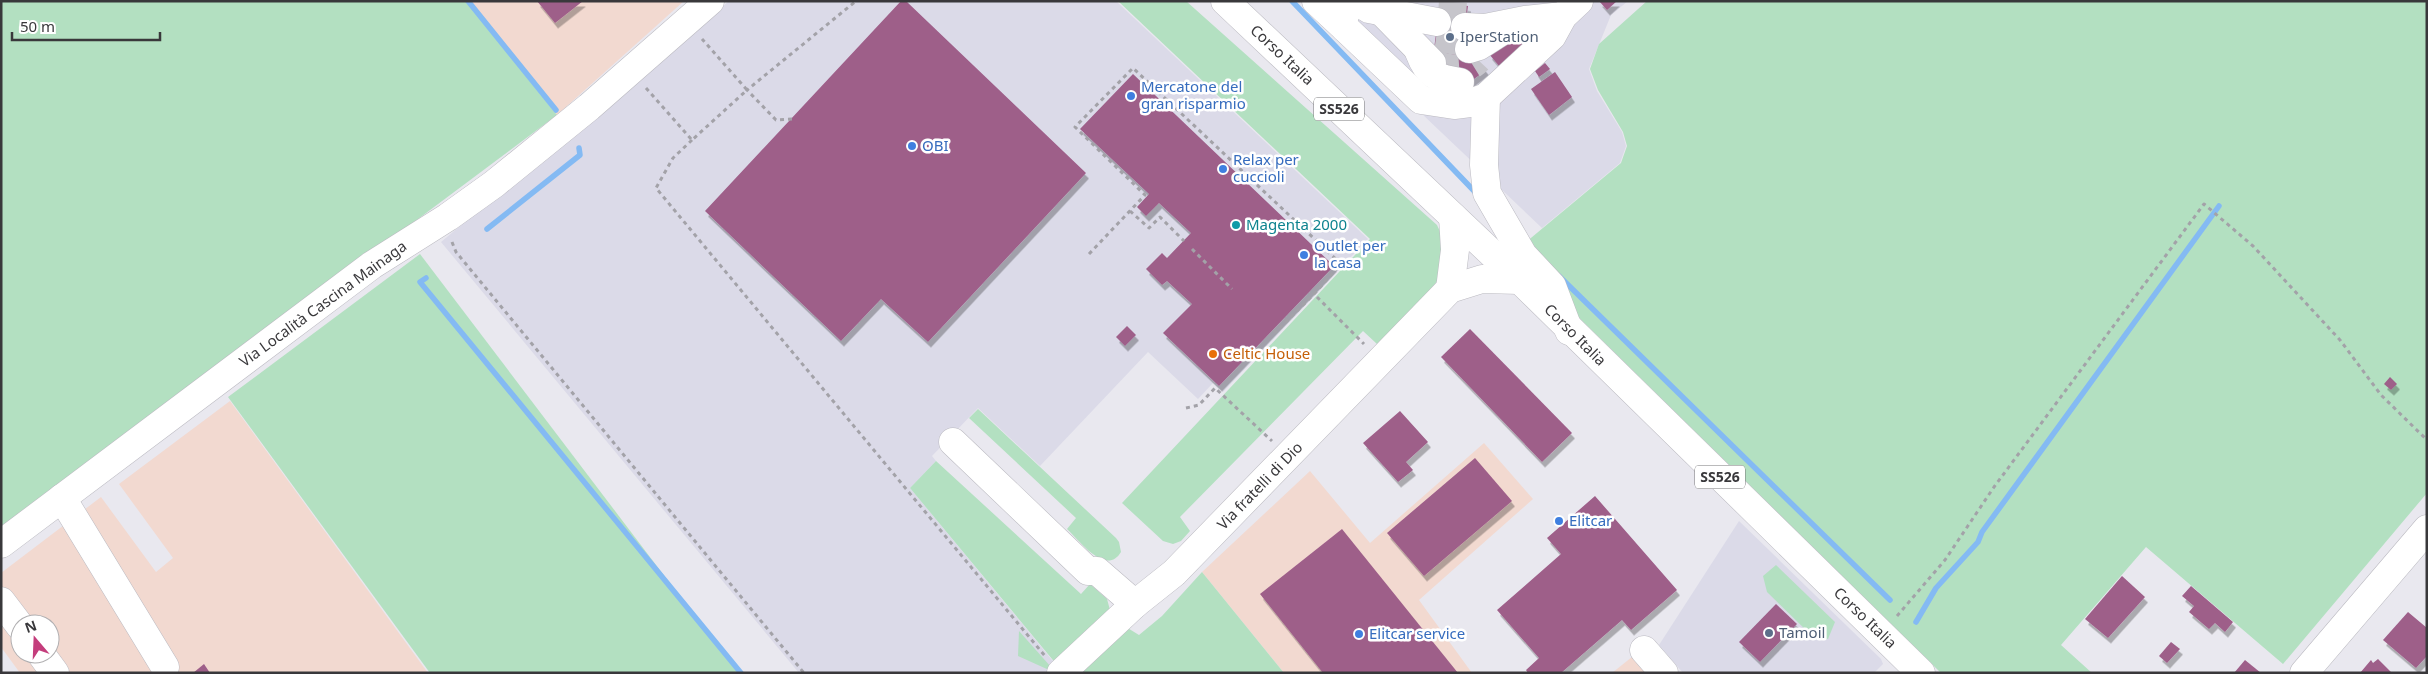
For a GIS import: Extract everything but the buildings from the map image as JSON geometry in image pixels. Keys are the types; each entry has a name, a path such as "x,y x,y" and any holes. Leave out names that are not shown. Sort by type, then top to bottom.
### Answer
{"street":[{"name":"Via Località Cascina Mainaga","path":"1,544 372,265 448,217 494,184 596,100 710,1"},
{"name":"Corso Italia","path":"1225,1 1520,280 1771,539 1872,633 1921,673"},
{"path":"1316,1 1421,100 1454,104 1476,101 1486,97 1552,36 1571,9"},
{"path":"1345,28 1344,14 1349,9 1408,6 1433,37"},
{"path":"1371,8 1433,37"},
{"path":"1371,8 1433,37"},
{"path":"1483,36 1571,9"},
{"path":"1433,37 1425,67 1431,74 1442,79 1460,82"},
{"path":"1486,97 1484,165 1487,193 1524,255 1552,286 1569,331"},
{"path":"1450,289 1455,250 1453,217"},
{"name":"Via fratelli di Dio","path":"1054,665 1174,573 1450,289 1482,279 1520,280"},
{"path":"953,442 1088,571 1096,571 1135,604"},
{"path":"62,498 165,667"},
{"path":"2304,673 2427,529"},
{"path":"1,601 11,614"},
{"path":"1644,650 1664,673"}],"path":[{"path":"856,1 747,90 692,140 673,158 656,188 1054,665"},
{"path":"698,34 776,120 792,119"},
{"path":"1089,254 1145,195 1140,188 1075,127 1133,68 1341,264 1276,332 1274,330"},
{"path":"642,83 692,140"},
{"path":"1194,133 1198,129"},
{"path":"1872,633 1945,560 1994,487 2204,204 2253,246 2340,340 2381,395 2427,440"},
{"path":"1130,212 1149,228 1160,217 1184,241"},
{"path":"452,239 452,246 456,252 804,673"},
{"path":"1192,249 1232,289"},
{"path":"1314,294 1381,360"},
{"path":"1186,408 1199,405 1215,388 1221,394 1222,392 1288,457"}],"shaded area":[{"path":"466,1 684,1 557,115"},
{"path":"729,1 1116,1 1368,239 1223,392 1213,383 1198,399 1148,352 1040,466 978,408 932,456 936,461 910,488 1057,666 1050,673 799,673 441,242"},
{"path":"1303,1 1628,1 1611,15 1589,69 1597,91 1622,132 1626,146 1620,163 1542,228"},
{"path":"230,401 428,673 20,673 13,664 60,664 60,614 10,614 10,659 1,647 1,573 101,497 156,572 173,558 119,484"},
{"path":"1484,443 1533,499 1419,600 1472,673 1284,673 1202,572 1310,471 1370,543"},
{"path":"1739,521 1881,659 1883,664 1874,673 1683,673 1659,645"},
{"path":"1632,657 1646,673 1612,673"}],"green space":[{"path":"1,1 466,1 557,115 1,531"},
{"path":"1118,1 1186,1 1437,225 1446,244 1445,261 1440,275 1433,288 1422,301 1377,344 1363,331 1180,517 1190,531 1181,541 1173,544 1163,541 1122,503 1370,239"},
{"path":"1647,1 2427,1 2427,493 2283,664 2146,547 2061,645 2092,673 1941,673 1513,253 1621,163 1627,146 1623,132 1598,90 1590,69 1599,44"},
{"path":"420,254 738,673 430,673 228,397"},
{"path":"978,409 1116,538 1121,552 1115,559 1100,559 1085,548 1067,529 1076,518 969,418"},
{"path":"936,461 1081,594 1090,584 1107,599 1110,610 1057,665 910,488"},
{"path":"1776,565 1835,622 1828,639 1811,635 1767,592 1763,576"},
{"path":"1202,572 1284,673 1080,673 1126,627 1139,635 1162,616"},
{"path":"1019,631 1051,667 1049,670 1018,656"}],"waterway":[{"path":"468,1 556,110"},
{"path":"1292,1 1477,194"},
{"path":"487,229 580,155 579,148"},
{"path":"1916,622 1936,588 1978,542 1982,532 2219,206"},
{"path":"1559,276 1890,600"},
{"path":"426,278 420,282 741,673"}],"tunnel":[{"path":"1438,15 1467,17"},
{"path":"1436,38 1463,42"},
{"path":"1432,63 1456,69 1468,67 1478,60"}],"place":[{"name":"IperStation","path":"1450,37"},
{"name":"Mercatone del gran risparmio","path":"1131,96"},
{"name":"OBI","path":"912,146"},
{"name":"Relax per cuccioli","path":"1223,169"},
{"name":"Magenta 2000","path":"1236,225"},
{"name":"Outlet per la casa","path":"1304,255"},
{"name":"Celtic House","path":"1213,354"},
{"name":"Elitcar","path":"1559,521"},
{"name":"Tamoil","path":"1769,633"},
{"name":"Elitcar service","path":"1359,634"}]}
